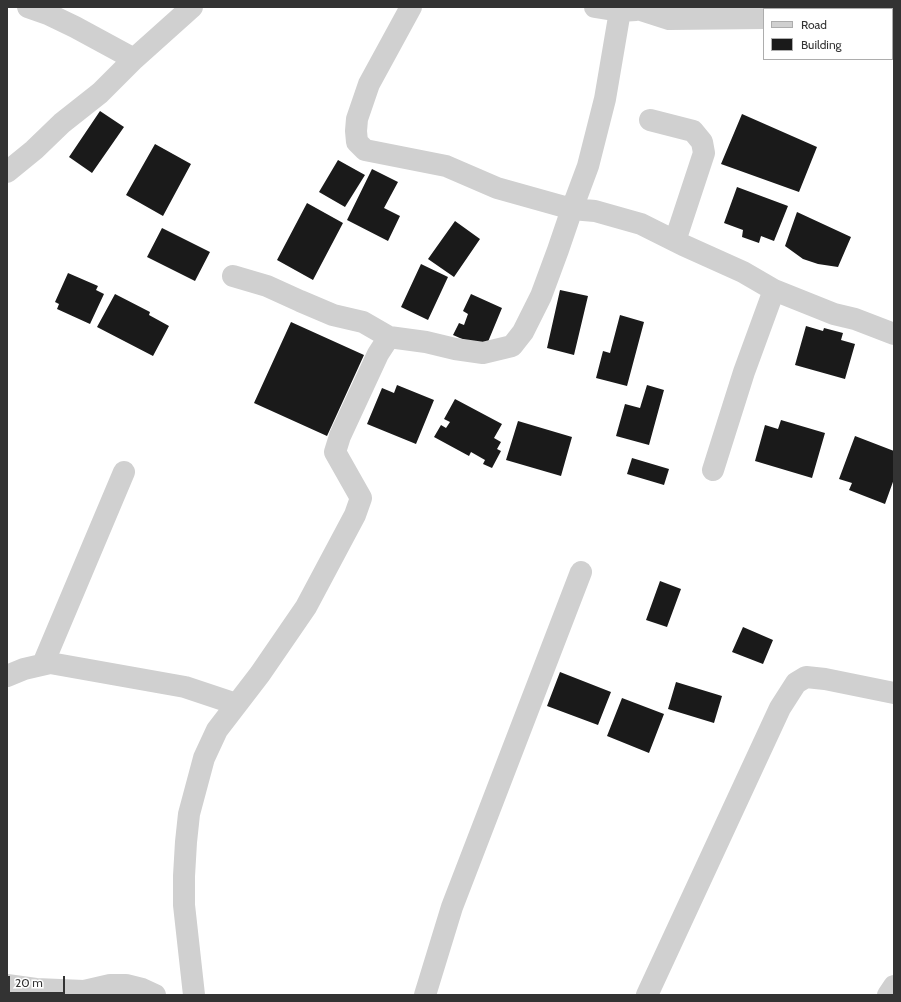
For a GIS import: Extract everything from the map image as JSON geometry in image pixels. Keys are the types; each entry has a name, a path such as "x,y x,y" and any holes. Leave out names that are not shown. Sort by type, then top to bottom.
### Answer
{"street":[{"path":"28,7 48,14 75,27 134,60"},
{"path":"7,172 100,93 192,7"},
{"path":"411,7 369,84 357,119 357,142 365,150 446,166 497,188 572,209 595,211 641,224 674,241 744,272 774,290 834,314 855,319 894,334"},
{"path":"595,7 645,9 669,19 763,18"},
{"path":"234,276 267,286 333,315 363,322 388,337 426,342 455,349 483,353 512,346 523,332 541,296 588,166 605,99 645,9"},
{"path":"650,120 693,131 702,142 704,153 674,241"},
{"path":"713,470 744,372 774,290"},
{"path":"194,995 184,905 184,876 186,842 190,814 204,758 217,730 260,674 306,607 355,516 361,498 335,452 340,436 378,354 388,337"},
{"path":"43,664 124,472"},
{"path":"425,995 452,907 580,572"},
{"path":"7,676 24,669 50,662 185,687 236,704"},
{"path":"647,995 780,708 796,684 806,677 825,679 894,693"},
{"path":"7,986 84,991 110,985 126,985 142,989 156,995"},
{"path":"888,995 894,986"}],"building":[{"path":"100,111 124,127 92,173 69,157"},
{"path":"742,114 817,147 799,192 721,164"},
{"path":"155,144 191,164 163,216 126,195"},
{"path":"338,160 365,175 345,207 319,192"},
{"path":"372,169 398,182 384,208 400,216 388,241 347,220"},
{"path":"737,187 788,206 774,241 761,236 759,243 742,237 743,230 724,223"},
{"path":"307,203 343,223 313,280 277,260"},
{"path":"797,212 851,237 838,267 818,264 803,259 785,246"},
{"path":"455,221 480,239 454,277 428,259"},
{"path":"162,228 210,252 195,281 147,257"},
{"path":"421,264 448,277 428,320 401,307"},
{"path":"68,273 98,286 96,290 104,294 90,324 57,309 59,304 55,302"},
{"path":"560,290 588,296 574,355 547,348"},
{"path":"115,294 150,312 149,315 169,326 153,356 97,327"},
{"path":"471,294 502,308 485,349 453,335 459,323 464,325 468,314 463,311"},
{"path":"620,315 644,322 627,386 596,378 603,351 610,353"},
{"path":"291,322 364,355 327,436 254,403"},
{"path":"806,326 823,331 824,328 843,333 841,340 855,344 845,379 795,365"},
{"path":"397,385 434,400 416,444 367,424 382,388 394,393"},
{"path":"647,385 664,390 649,445 616,436 625,404 640,408"},
{"path":"455,399 502,424 494,438 501,442 497,449 501,451 492,468 483,464 485,460 471,452 469,456 434,437 441,425 446,428 450,422 444,419"},
{"path":"781,420 825,433 812,478 755,461 765,425 778,429"},
{"path":"518,421 572,437 561,476 506,460"},
{"path":"855,436 894,451 894,479 885,504 849,490 852,483 839,479"},
{"path":"632,458 669,469 664,485 627,474"},
{"path":"660,581 681,589 667,627 646,620"},
{"path":"743,627 773,640 763,664 732,652"},
{"path":"560,672 611,692 598,725 547,706"},
{"path":"676,682 722,696 714,723 668,709"},
{"path":"622,698 664,714 649,753 607,736"}]}
